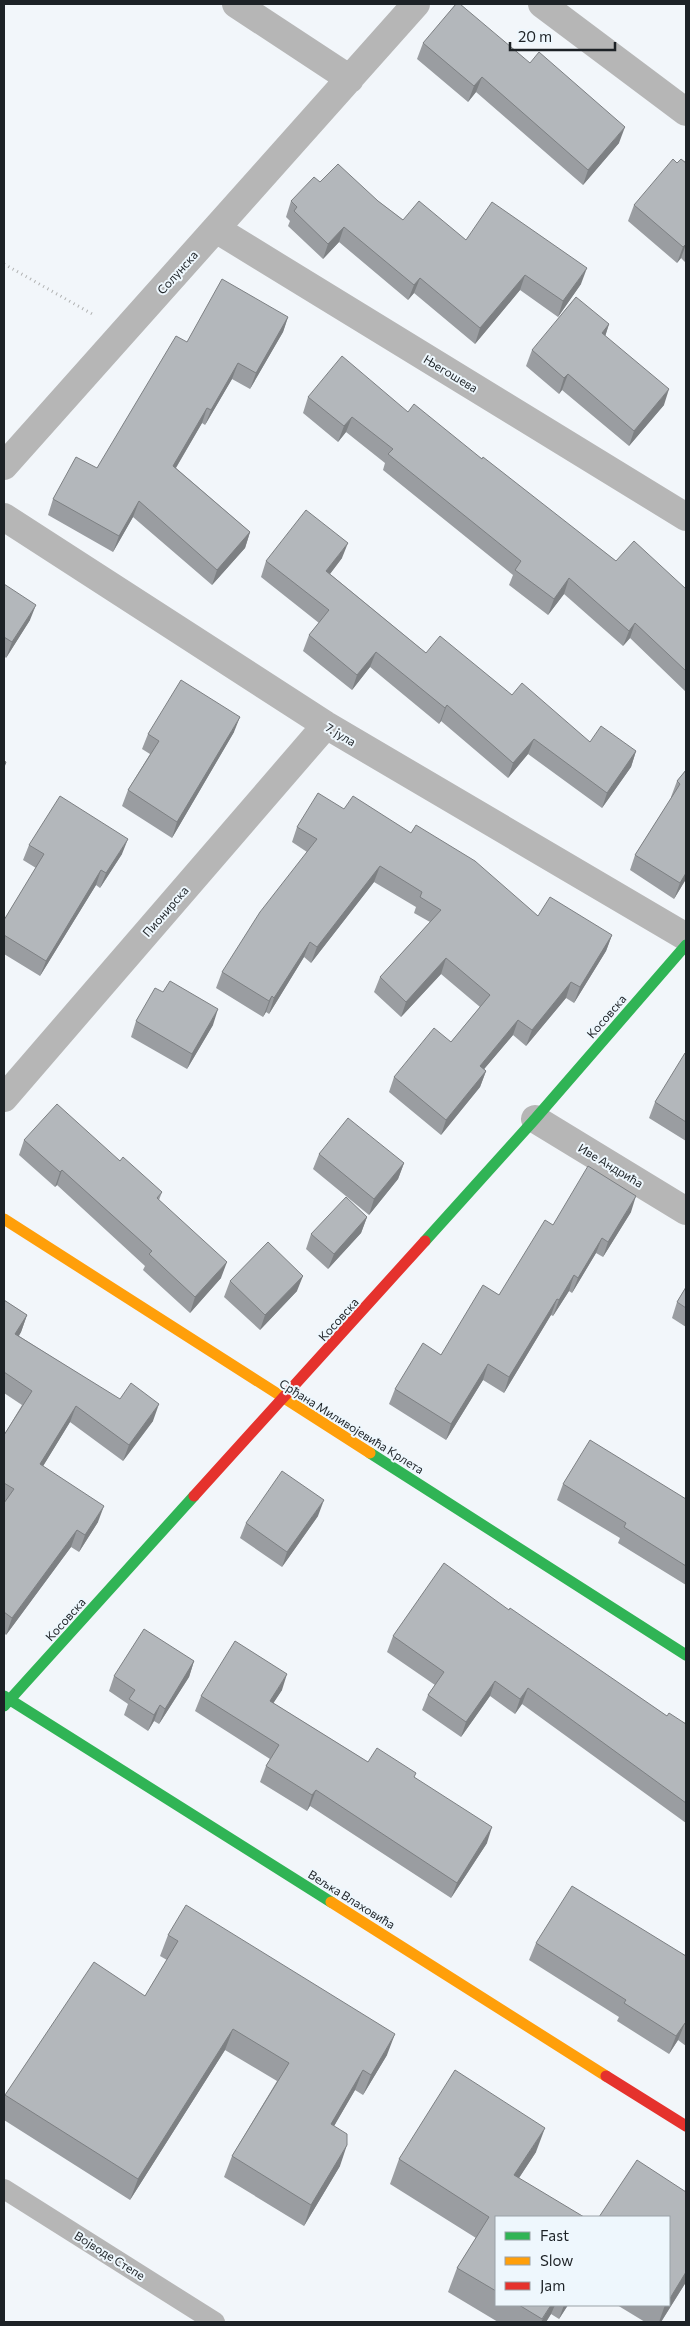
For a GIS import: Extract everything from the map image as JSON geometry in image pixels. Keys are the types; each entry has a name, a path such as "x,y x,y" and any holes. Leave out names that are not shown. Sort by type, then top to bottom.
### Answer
{"street":[{"path":"236,4 350,79"},
{"name":"Солунска","path":"4,466 416,4"},
{"path":"542,4 686,112"},
{"name":"Његошева","path":"216,229 686,517"},
{"name":"7. јула","path":"4,517 326,725 686,937"},
{"name":"Пионирска","path":"4,1098 326,725"},
{"name":"Косовска","path":"6,1700 284,1400 535,1119 686,945"},
{"name":"Иве Андрића","path":"535,1119 686,1211"},
{"name":"Срђана Миливојевића Крлета","path":"4,1219 284,1400 686,1655"},
{"name":"Вељка Влаховића","path":"6,1700 686,2126"}],"lane":[{"name":"Војводе Степе","path":"4,2189 215,2322"}],"path":[{"path":"4,264 123,332"}],"building":[{"path":"456,4 460,4 530,63 539,52 625,127 588,170 482,77 474,86 423,43"},
{"path":"673,159 677,163 681,159 686,163 686,244 683,247 634,205"},
{"path":"338,164 378,201 403,220 419,201 466,240 492,202 587,268 563,301 525,275 480,328 420,278 414,285 344,227 328,244 294,211 297,207 291,201 314,177 320,182"},
{"path":"222,279 288,317 256,373 238,363 211,410 207,408 173,466 250,532 217,570 139,501 119,536 53,499 76,457 97,468 176,336 187,342"},
{"path":"576,297 609,324 602,333 669,389 634,431 568,374 564,378 532,350"},
{"path":"342,356 408,412 414,404 482,459 483,457 616,561 634,541 686,589 686,671 635,623 629,631 569,578 554,599 515,570 521,561 388,454 393,449 352,417 344,426 308,397"},
{"path":"306,510 348,543 326,571 426,653 440,636 512,695 522,683 590,742 601,726 636,751 607,793 534,739 513,763 447,705 445,708 376,652 357,675 309,635 329,610 266,561"},
{"path":"4,584 36,605 12,642 4,637"},
{"path":"181,680 240,717 177,822 128,790 159,741 148,734"},
{"path":"686,770 686,873 680,883 635,855 680,784 677,781"},
{"path":"318,793 344,809 353,796 411,833 416,825 475,861 538,916 550,897 612,935 580,987 571,982 532,1030 518,1020 480,1066 486,1071 446,1120 394,1077 434,1028 451,1042 490,995 446,958 406,1002 380,977 441,910 420,897 422,892 380,866 317,947 310,942 274,998 272,996 269,1001 222,972 260,912 317,839 297,827"},
{"path":"60,796 128,839 106,873 101,870 46,961 4,935 4,920 44,854 29,845"},
{"path":"170,981 218,1009 192,1054 136,1021 155,988 163,992"},
{"path":"686,1054 686,1122 655,1102"},
{"path":"57,1104 120,1161 123,1157 162,1192 157,1198 227,1262 195,1297 149,1254 152,1251 62,1170 60,1172 24,1140"},
{"path":"348,1118 404,1163 374,1199 319,1154"},
{"path":"588,1166 636,1196 608,1242 602,1238 578,1278 574,1275 559,1300 557,1299 509,1377 488,1364 451,1424 395,1389 423,1343 441,1355 483,1285 499,1295 545,1220 553,1225"},
{"path":"346,1197 367,1217 334,1254 311,1234"},
{"path":"268,1242 303,1276 265,1315 230,1281"},
{"path":"686,1287 686,1308 677,1302"},
{"path":"4,1300 27,1315 15,1334 120,1399 131,1383 159,1404 129,1445 76,1406 40,1464 104,1506 85,1535 77,1530 12,1618 4,1612 4,1503 14,1489 4,1483 4,1435 32,1391 4,1372"},
{"path":"590,1440 686,1499 686,1566 624,1527 626,1523 563,1484"},
{"path":"282,1471 324,1500 287,1552 246,1523"},
{"path":"444,1563 509,1610 510,1608 667,1716 669,1713 686,1724 686,1803 528,1688 520,1699 495,1681 466,1722 428,1695 444,1672 393,1636"},
{"path":"144,1629 194,1661 165,1709 160,1705 154,1715 129,1699 135,1690 114,1676"},
{"path":"235,1641 287,1674 270,1701 368,1762 377,1748 416,1773 414,1777 492,1827 457,1883 316,1790 312,1795 266,1766 279,1745 201,1696"},
{"path":"572,1886 686,1956 686,2024 676,2036 624,2003 626,2000 536,1943"},
{"path":"186,1905 395,2034 371,2075 363,2070 331,2124 347,2134 347,2145 311,2205 232,2156 289,2063 233,2029 138,2179 5,2095 94,1962 145,1996 178,1941 168,1935"},
{"path":"455,2070 545,2128 514,2175 582,2216 495,2216 495,2290 457,2268 489,2217 399,2159"},
{"path":"637,2160 686,2192 686,2272 670,2298 670,2216 600,2216"},
{"path":"521,2306 550,2306 542,2319"}],"traffic: fast":[{"path":"425,1241 535,1119 686,945"},
{"path":"370,1453 686,1655"},
{"path":"4,1706 194,1496"},
{"path":"4,1696 331,1902"}],"traffic: slow":[{"path":"4,1219 370,1453"},
{"path":"331,1902 606,2076"}],"traffic: jam":[{"path":"194,1496 425,1241"},
{"path":"606,2076 686,2126"}]}
